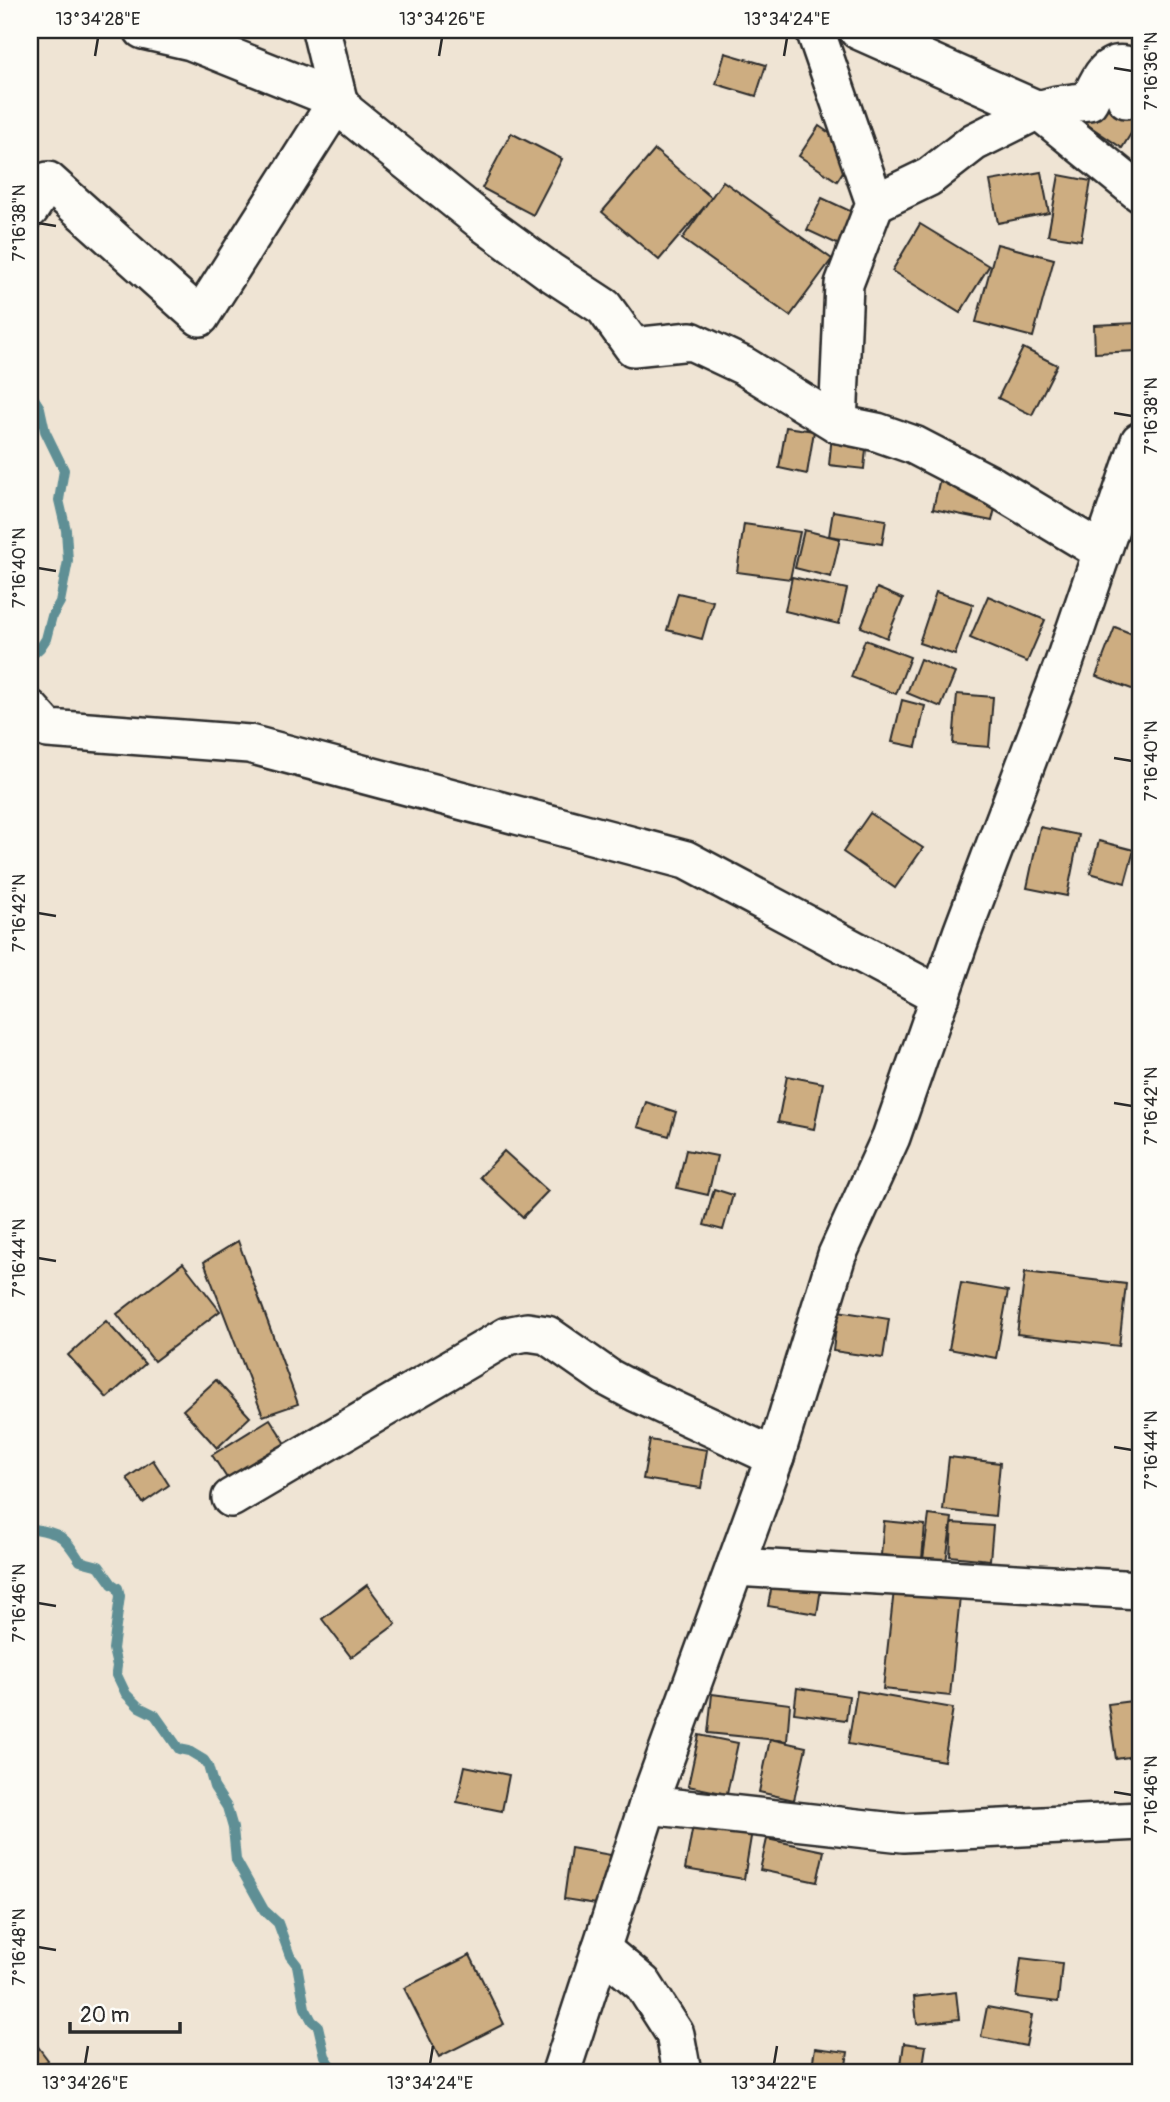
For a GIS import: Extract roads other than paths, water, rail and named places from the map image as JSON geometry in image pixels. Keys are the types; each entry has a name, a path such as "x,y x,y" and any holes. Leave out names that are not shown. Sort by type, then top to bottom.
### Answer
{"street":[{"path":"143,30 191,41 338,100"},
{"path":"321,30 338,100 346,112 485,223 549,271 604,306 633,347 691,341 744,366 838,424 877,432 914,445 993,486 1101,551"},
{"path":"814,30 875,204 844,284 838,424"},
{"path":"858,30 1038,110 1140,193"},
{"path":"875,204 929,177 974,142 1038,110 1057,104 1089,102 1106,70 1118,64 1125,65 1136,79 1126,99 1140,97"},
{"path":"30,209 48,181 200,317 338,100"},
{"path":"561,2072 648,1805 775,1457 837,1255 891,1137 962,933 1064,663 1140,441"},
{"path":"30,709 48,729 249,744 686,860 940,996"},
{"path":"232,1499 507,1336 527,1332 547,1335 607,1377 775,1457"},
{"path":"734,1567 1140,1590"},
{"path":"648,1805 902,1833 1140,1821"},
{"path":"601,1949 643,1984 675,2034 682,2072"}],"waterway":[{"path":"30,392 40,408 45,431 64,470 59,500 66,530 68,561 60,602 52,616 46,639 30,657"},
{"path":"30,1528 60,1536 80,1561 99,1566 118,1588 120,1596 113,1649 116,1673 126,1694 139,1707 155,1715 179,1749 189,1751 204,1760 208,1766 214,1787 227,1807 233,1828 236,1860 264,1910 278,1923 290,1956 297,1965 305,2008 318,2026 325,2056 335,2072"}]}
